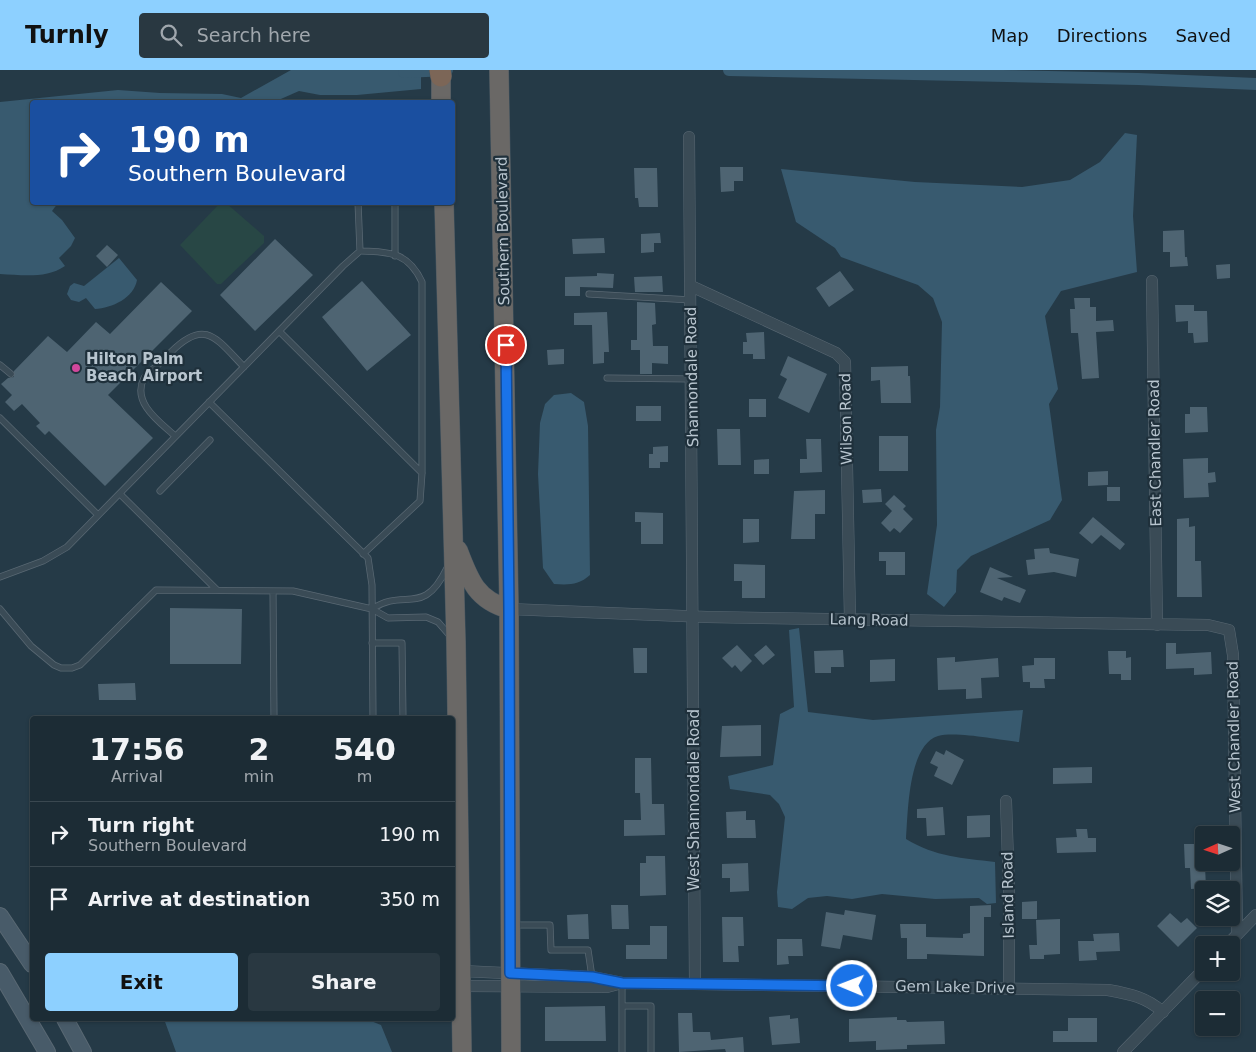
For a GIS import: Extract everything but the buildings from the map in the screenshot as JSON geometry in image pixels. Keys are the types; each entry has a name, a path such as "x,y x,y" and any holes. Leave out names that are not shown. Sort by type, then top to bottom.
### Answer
{"highway":[{"name":"Southern Boulevard","path":"499,70 509,609 511,1052"},
{"path":"440,72 441,100"},
{"path":"444,205 456,642 457,979 462,1052"},
{"path":"453,546 468,576 480,594 493,604 509,609"}],"main road":[{"path":"0,916 30,961"},
{"path":"0,972 47,1052"},
{"path":"66,1021 83,1052"}],"street":[{"name":"Shannondale Road","path":"689,137 694,616"},
{"name":"East Chandler Road","path":"1152,282 1157,625"},
{"name":"Wilson Road","path":"691,286 836,353 845,362 850,619"},
{"name":"Lang Road","path":"509,609 694,616 1157,625 1208,624 1229,630"},
{"name":"West Shannondale Road","path":"694,616 695,984"},
{"name":"West Chandler Road","path":"1229,630 1233,655 1237,934"},
{"name":"Island Road","path":"1006,801 1008,988"},
{"path":"1237,934 1256,915"},
{"name":"Gem Lake Drive","path":"510,980 592,977 622,983 1108,990 1138,996 1151,1002 1163,1012"},
{"path":"1123,1052 1195,978"},
{"name":"Gem Lake Drive","path":"457,979 510,980 607,987 622,983"}],"lane":[{"path":"358,205 360,251"},
{"path":"395,205 395,256"},
{"path":"0,577 43,561 67,547 360,251 382,252 403,258 415,267 422,282 422,473 420,501 363,554"},
{"path":"589,294 691,300"},
{"path":"279,331 422,473"},
{"path":"170,352 184,338 201,333 219,341 244,367"},
{"path":"158,364 144,378 142,398 147,410 175,436"},
{"path":"0,365 10,374"},
{"path":"608,378 692,380"},
{"path":"209,402 368,558 372,609 373,716"},
{"path":"0,418 98,515"},
{"path":"160,491 210,440"},
{"path":"120,494 217,590"},
{"path":"372,609 384,601 414,600 427,595 440,583 453,546"},
{"path":"0,609 31,646 54,665 61,668 72,668 80,665 156,590 293,591 372,609 388,618 426,616 438,622 456,642"},
{"path":"273,591 274,716"},
{"path":"372,643 402,643 403,716"},
{"path":"510,925 550,925 551,950 588,950 592,977"},
{"path":"622,983 622,1052"},
{"path":"622,1006 651,1006 651,1052"}],"green space":[{"path":"218,205 228,205 264,236 264,243 221,284 217,284 180,245"}],"water":[{"path":"291,70 421,70 421,89 357,95 320,95 299,91 279,100 30,100 30,205 56,205 52,211 62,220 75,238 71,246 59,258 65,266 58,270 42,275 0,274 0,102 118,90 222,94 241,98"},
{"path":"1125,133 1137,135 1133,216 1137,272 1061,291 1045,316 1058,389 1049,404 1062,500 1050,520 971,556 957,570 956,592 944,607 927,594 937,525 936,430 940,407 942,322 933,298 918,285 841,257 835,248 796,222 781,169 915,182 1022,187 1070,180 1100,162"},
{"path":"119,258 137,280 132,292 127,297 108,307 95,309 86,298 79,302 71,300 67,294 70,286 74,283 84,286"},
{"path":"571,393 584,402 588,426 590,575 574,584 554,584 543,568 538,474 540,423 545,404 554,395"},
{"path":"799,628 808,712 873,720 1023,710 1019,742 978,736 938,736 928,742 921,752 911,781 906,839 928,850 939,853 960,858 995,862 996,903 987,904 979,898 935,899 882,894 852,899 827,896 808,898 792,909 778,907 777,892 785,817 779,804 770,795 730,789 728,776 773,765 780,714 794,707 789,630"},
{"path":"165,1021 371,1021 381,1025 392,1052 176,1052"}],"waterway":[{"path":"404,72 447,70"},
{"path":"729,70 1138,79 1256,84"}],"place":[{"name":"Hilton Palm Beach Airport","path":"76,368"}],"route":[{"path":"506,345 510,973 592,977 622,983 852,986"}]}
